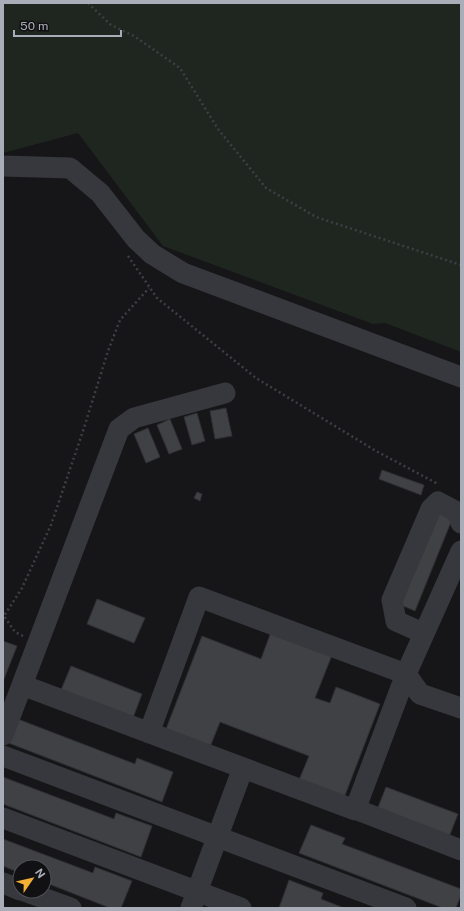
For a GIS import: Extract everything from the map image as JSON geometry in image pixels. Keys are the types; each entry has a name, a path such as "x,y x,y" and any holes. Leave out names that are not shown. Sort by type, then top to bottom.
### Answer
{"lane":[{"path":"3,166 70,168 100,193 136,239 152,254 183,273 461,377"},
{"path":"3,735 119,429 134,418 225,393"},
{"path":"423,633 396,621 392,600 425,506 438,502 457,512 461,523"},
{"path":"355,809 406,674 423,633 461,551"},
{"path":"149,733 199,597 406,674 420,694 461,708"},
{"path":"22,685 461,850"},
{"path":"3,756 406,908"},
{"path":"194,900 243,768"},
{"path":"3,818 194,900 241,908"},
{"path":"46,899 71,908"}],"path":[{"path":"88,3 111,25 134,36 180,68 218,129 266,188 316,217 461,264"},
{"path":"126,253 156,298 256,378 376,451 441,486"},
{"path":"38,643 15,632 4,616 22,588 51,525 108,351 120,320 149,288"}],"shaded area":[{"path":"3,3 461,3 461,352 385,323 373,324 163,246 78,133 3,153"}],"building":[{"path":"226,408 232,436 215,439 210,411"},
{"path":"197,413 205,441 192,445 184,417"},
{"path":"170,419 182,449 169,454 157,425"},
{"path":"148,428 160,457 146,463 134,434"},
{"path":"382,470 424,485 421,495 379,479"},
{"path":"197,492 202,494 200,501 194,498"},
{"path":"438,509 453,517 415,611 401,605"},
{"path":"97,599 145,618 134,643 87,624"},
{"path":"271,632 332,655 315,698 330,703 336,687 380,704 344,798 299,780 309,756 220,722 210,747 166,729 202,636 261,659"},
{"path":"3,641 17,646 4,679 3,679"},
{"path":"71,666 142,694 133,718 61,690"},
{"path":"15,718 135,764 137,758 173,772 162,802 6,742"},
{"path":"3,777 114,819 116,813 152,826 141,857 3,804"},
{"path":"386,787 458,814 449,837 377,810"},
{"path":"311,825 345,838 342,844 461,889 461,895 456,908 443,908 299,853"},
{"path":"3,839 93,873 95,867 132,881 121,908 110,908 52,885 52,859 12,859 12,870 3,866"},
{"path":"289,880 323,893 321,899 344,908 279,908"}]}
